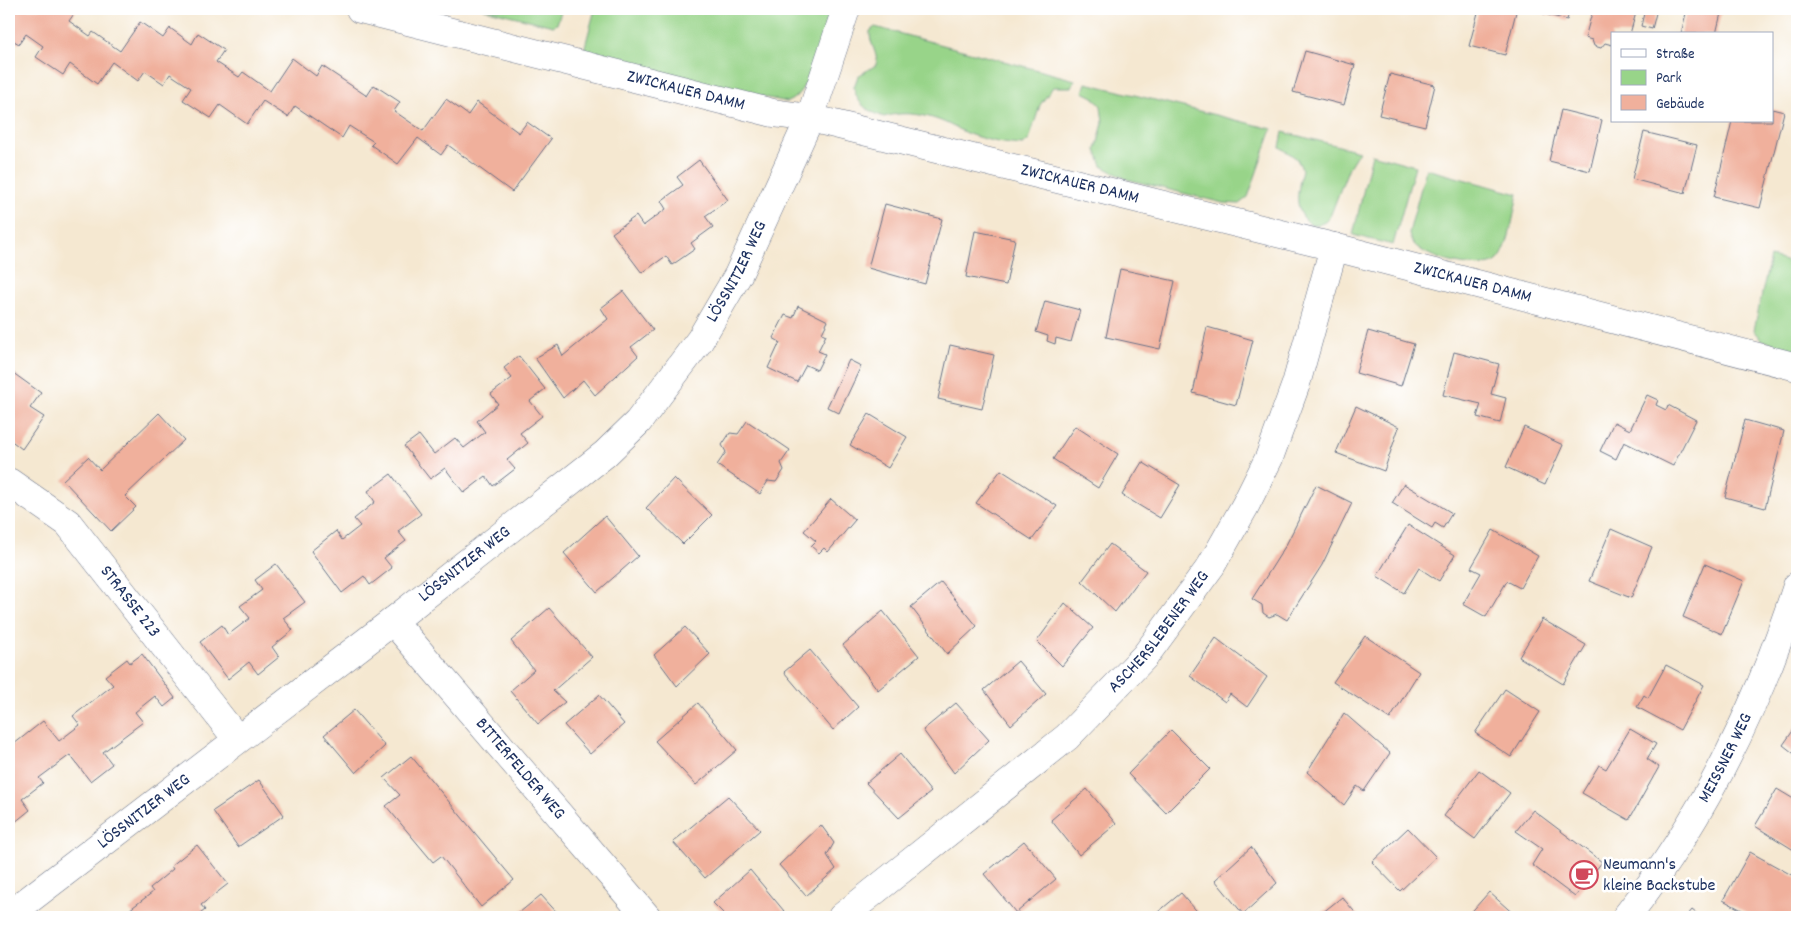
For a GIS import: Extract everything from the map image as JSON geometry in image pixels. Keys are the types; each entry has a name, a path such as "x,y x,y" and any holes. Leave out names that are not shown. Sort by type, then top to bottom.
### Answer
{"street":[{"name":"ZWICKAUER DAMM","path":"360,9 773,113 810,118 1334,247 1797,367"},
{"name":"LÖSSNITZER WEG","path":"9,915 393,621 605,454 644,415 700,340 738,275 810,118 845,12"},
{"name":"ASCHERSLEBENER WEG","path":"842,917 1067,737 1145,656 1210,566 1245,506 1269,458 1296,384 1334,247"},
{"name":"STRASSE 223","path":"9,482 68,523 237,739"},
{"name":"MEISSNER WEG","path":"1626,917 1677,845 1718,774 1751,708 1797,586"},
{"name":"BITTERFELDER WEG","path":"393,621 647,917"}],"green space":[{"path":"484,9 562,9 557,24 553,26"},
{"path":"595,9 806,9 829,14 809,77 795,97 787,102 650,72 584,50"},
{"path":"875,27 1075,80 1071,87 1053,87 1040,105 1029,140 1023,145 1001,143 980,138 927,116 901,114 884,117 861,103 854,87 858,76 876,65 877,61 870,36 870,31"},
{"path":"1086,83 1272,129 1248,197 1239,204 1223,203 1126,179 1102,166 1096,150 1103,123 1101,106 1093,97 1083,92"},
{"path":"1283,132 1359,151 1349,167 1331,214 1323,223 1310,224 1300,212 1298,191 1302,168 1296,158 1280,147"},
{"path":"1372,154 1415,166 1393,245 1353,235"},
{"path":"1426,169 1518,194 1508,239 1498,260 1490,264 1478,265 1448,261 1433,256 1412,242 1409,233"},
{"path":"1770,257 1797,264 1797,352 1762,340 1754,330"}],"building":[{"path":"9,9 72,9 76,11 69,21 90,36 93,32 120,51 140,22 163,38 170,28 192,44 198,33 224,50 216,62 239,77 243,72 270,91 292,58 316,76 322,66 367,96 374,85 400,102 394,111 423,131 446,99 468,115 477,102 519,133 527,122 551,139 512,192 448,145 441,155 418,138 398,164 371,145 374,142 349,126 342,138 295,106 288,117 263,101 247,124 220,105 211,118 183,100 191,88 170,74 164,84 145,71 138,81 112,62 97,84 70,64 63,75 36,57 43,46 26,34 19,44 9,38"},
{"path":"1479,9 1504,9 1516,12 1505,55 1469,46"},
{"path":"1526,9 1570,9 1567,20"},
{"path":"1593,9 1637,9 1631,32 1611,32 1611,45 1605,43 1601,48 1594,46 1592,40 1585,38"},
{"path":"1645,9 1657,9 1652,29 1641,26"},
{"path":"1687,9 1705,9 1721,13 1716,32 1681,32"},
{"path":"1305,51 1355,65 1344,105 1293,92"},
{"path":"1390,74 1435,85 1425,126 1379,115"},
{"path":"1561,110 1602,120 1590,171 1549,161"},
{"path":"1774,110 1784,112 1760,208 1714,197 1732,122 1774,122"},
{"path":"1644,132 1697,145 1685,193 1632,179"},
{"path":"699,160 728,200 705,216 713,227 691,243 695,249 672,265 666,256 642,273 612,233 636,216 643,226 666,209 661,201 683,185 677,177"},
{"path":"885,204 942,219 925,284 868,268"},
{"path":"975,231 1015,239 1006,285 966,277"},
{"path":"1120,269 1175,281 1160,349 1106,337"},
{"path":"623,291 653,330 631,347 638,356 595,395 583,380 563,398 535,358 558,345 563,356 608,319 601,308"},
{"path":"1045,301 1080,310 1071,342 1056,338 1055,344 1047,341 1048,336 1036,332"},
{"path":"798,306 828,321 822,333 826,335 818,351 825,354 817,370 806,365 797,382 768,368 780,342 773,338 785,315 793,318"},
{"path":"1207,327 1253,340 1236,405 1193,393"},
{"path":"1368,331 1414,344 1401,386 1356,373"},
{"path":"950,345 994,355 982,409 938,399"},
{"path":"1454,352 1499,364 1491,394 1506,398 1500,423 1477,417 1481,404 1443,395"},
{"path":"519,356 545,389 530,401 542,416 520,433 528,443 507,460 515,469 493,486 486,476 464,493 445,468 430,479 404,446 419,435 434,454 455,438 464,448 485,432 477,421 498,404 491,394 512,378 504,368"},
{"path":"849,360 861,366 839,413 827,407"},
{"path":"9,370 41,393 30,408 44,417 22,449 9,439"},
{"path":"1647,395 1658,400 1656,405 1666,410 1668,405 1696,420 1673,466 1624,442 1616,459 1600,451 1614,422 1630,430"},
{"path":"1356,406 1399,427 1384,471 1336,453"},
{"path":"159,413 184,440 125,496 136,507 111,531 63,480 88,457 100,470"},
{"path":"869,414 907,437 888,468 850,445"},
{"path":"1745,420 1784,431 1765,508 1725,497"},
{"path":"747,421 790,450 781,463 784,470 776,482 768,481 760,494 717,465 726,452 722,445 730,433 738,434"},
{"path":"1075,426 1118,454 1098,488 1053,459"},
{"path":"1524,427 1563,445 1545,485 1506,467"},
{"path":"1142,462 1180,485 1160,518 1122,495"},
{"path":"1001,470 1057,506 1032,540 976,503"},
{"path":"391,474 421,514 398,531 406,541 384,558 392,568 370,585 364,576 342,593 311,551 336,531 342,540 360,526 354,519 375,502 368,491"},
{"path":"674,478 712,515 683,544 646,508"},
{"path":"1404,484 1452,513 1443,528 1435,523 1432,528 1392,503"},
{"path":"1316,485 1352,503 1322,565 1287,620 1277,614 1269,617 1263,613 1262,605 1252,599 1286,545"},
{"path":"831,499 855,520 828,552 824,548 819,553 811,546 816,541 804,531"},
{"path":"605,516 638,556 597,592 564,553"},
{"path":"1408,525 1455,555 1439,581 1419,568 1404,593 1377,576"},
{"path":"1611,529 1652,547 1631,598 1589,581"},
{"path":"1493,530 1538,556 1520,588 1507,581 1486,617 1463,604 1481,573 1471,568"},
{"path":"1110,544 1146,571 1115,612 1082,581"},
{"path":"276,564 305,602 283,618 293,630 272,647 279,657 258,674 249,662 228,679 200,642 222,625 228,635 250,618 240,606 262,590 255,580"},
{"path":"1705,564 1744,581 1722,634 1683,617"},
{"path":"941,582 977,626 947,654 911,607"},
{"path":"1065,603 1093,628 1062,666 1037,641"},
{"path":"549,608 592,657 553,691 565,702 538,724 510,691 534,670 511,641"},
{"path":"883,611 919,656 878,690 843,645"},
{"path":"1542,619 1586,645 1563,684 1519,657"},
{"path":"685,627 710,654 677,686 654,655"},
{"path":"1365,636 1419,672 1390,719 1333,682"},
{"path":"1216,638 1267,677 1247,707 1230,694 1225,702 1190,676"},
{"path":"810,650 858,707 833,730 784,672"},
{"path":"142,654 175,698 164,707 155,696 135,712 143,722 103,752 112,764 90,781 70,755 39,778 43,783 22,799 30,810 9,827 9,748 43,721 59,741 80,725 73,716 113,685 105,676 127,659 130,663"},
{"path":"1018,661 1046,694 1011,725 984,690"},
{"path":"1666,665 1704,685 1680,730 1637,707 1644,695 1648,698"},
{"path":"1505,689 1540,712 1511,757 1475,733"},
{"path":"599,695 624,724 590,754 564,725"},
{"path":"698,703 737,750 696,785 655,741"},
{"path":"956,703 989,740 954,773 923,730"},
{"path":"354,710 385,746 356,773 324,735"},
{"path":"1344,713 1390,753 1364,791 1357,786 1344,805 1307,772"},
{"path":"1797,725 1797,756 1783,745"},
{"path":"1630,729 1656,744 1647,759 1659,767 1629,820 1582,793 1599,765 1606,769"},
{"path":"1171,730 1210,769 1166,813 1128,774"},
{"path":"900,754 931,792 899,818 866,783"},
{"path":"411,756 514,880 481,907 441,856 433,862 386,806 400,795 384,778"},
{"path":"1479,770 1510,793 1475,839 1444,816"},
{"path":"259,780 284,815 238,847 213,811"},
{"path":"1087,789 1116,824 1079,855 1051,820"},
{"path":"1777,789 1797,801 1797,852 1755,826"},
{"path":"728,796 760,830 705,878 673,842"},
{"path":"1533,810 1602,862 1575,897 1532,865 1542,849 1516,831"},
{"path":"821,825 834,843 827,855 836,869 806,896 779,865"},
{"path":"1408,828 1436,857 1400,891 1372,862"},
{"path":"1024,841 1056,879 1016,913 984,874"},
{"path":"197,845 228,884 201,905 205,910 196,917 135,917 129,910 153,892 150,888 173,869 171,866"},
{"path":"1251,847 1277,883 1243,914 1215,880"},
{"path":"1750,852 1797,878 1795,917 1755,917 1723,900"},
{"path":"750,870 784,911 776,917 727,917 713,903"},
{"path":"1489,892 1517,917 1467,917"},
{"path":"1181,893 1202,917 1152,917"},
{"path":"541,895 561,917 514,917"},
{"path":"1342,897 1359,917 1317,917"},
{"path":"1692,910 1701,917 1686,917"}],"place":[{"name":"Neumann's kleine Backstube","path":"1584,875"}]}
